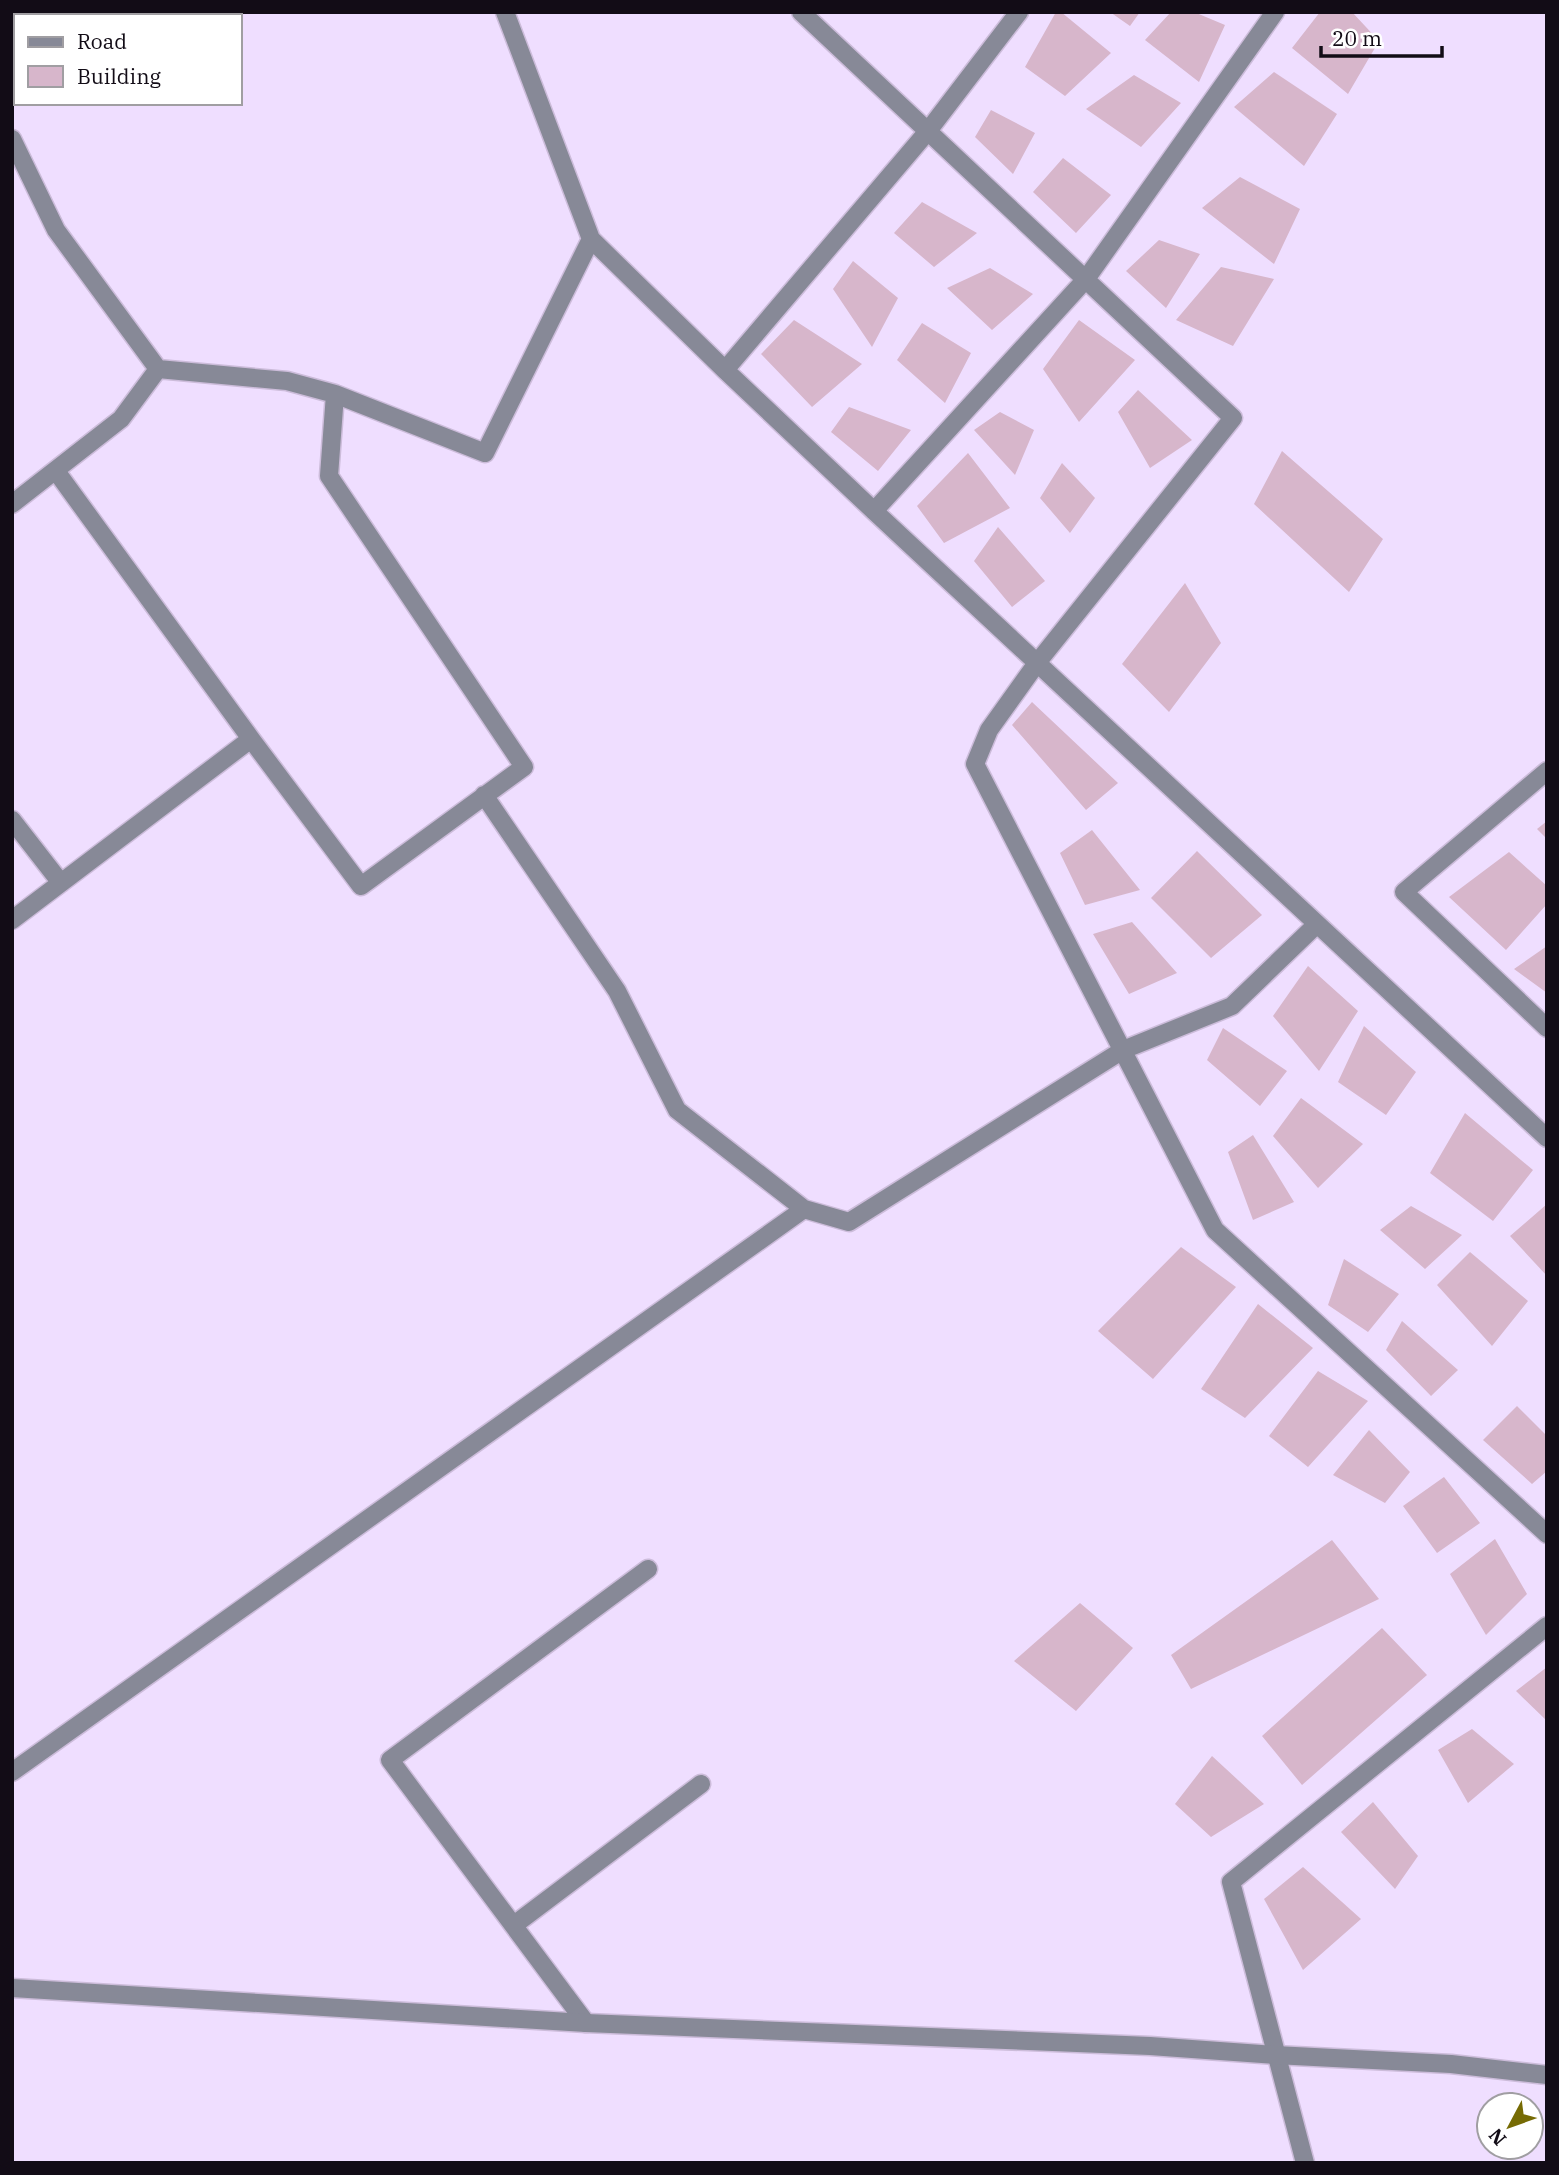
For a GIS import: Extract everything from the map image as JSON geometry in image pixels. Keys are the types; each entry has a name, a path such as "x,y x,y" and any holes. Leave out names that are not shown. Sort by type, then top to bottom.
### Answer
{"street":[{"path":"505,12 591,239 874,511 1547,1138"},
{"path":"801,12 1234,418 1037,663 989,730 975,764 1215,1230 1547,1534"},
{"path":"725,370 928,131 1018,12"},
{"path":"874,511 1086,279 1275,12"},
{"path":"12,139 56,230 158,369 287,381 335,394 485,453 591,239"},
{"path":"12,504 121,419 158,369"},
{"path":"56,471 361,886 523,768 329,476 335,394"},
{"path":"12,920 251,739"},
{"path":"1547,771 1404,892 1547,1028"},
{"path":"484,795 617,991 677,1110 804,1209 849,1222 1123,1050 1232,1006 1317,925"},
{"path":"12,820 61,883"},
{"path":"12,1772 804,1209"},
{"path":"586,2023 390,1760 648,1569"},
{"path":"1305,2163 1231,1882 1547,1626"},
{"path":"514,1925 701,1784"},
{"path":"12,1988 586,2023 1150,2046 1451,2064 1547,2075"}],"building":[{"path":"1056,12 1061,12 1111,53 1065,96 1025,67"},
{"path":"1110,12 1140,12 1130,26"},
{"path":"1171,12 1194,12 1225,25 1199,82 1145,40"},
{"path":"1320,12 1352,12 1379,41 1348,94 1292,48"},
{"path":"1274,72 1337,114 1304,166 1234,107"},
{"path":"1134,75 1181,103 1141,147 1086,109"},
{"path":"991,110 1035,133 1013,174 975,137"},
{"path":"1063,158 1111,195 1076,233 1033,192"},
{"path":"1240,177 1300,209 1274,264 1202,208"},
{"path":"922,202 977,233 934,267 894,233"},
{"path":"1159,240 1200,254 1166,308 1126,271"},
{"path":"853,261 898,298 872,347 833,289"},
{"path":"1221,267 1274,279 1233,346 1176,320"},
{"path":"990,268 1033,294 992,330 947,288"},
{"path":"794,320 862,364 812,407 761,354"},
{"path":"1079,320 1135,360 1079,422 1043,369"},
{"path":"922,323 971,353 945,403 897,360"},
{"path":"1138,390 1192,440 1150,468 1118,412"},
{"path":"849,407 911,430 878,471 831,432"},
{"path":"1000,412 1034,430 1015,475 974,430"},
{"path":"1282,451 1383,539 1349,592 1254,504"},
{"path":"968,453 1010,508 944,543 917,506"},
{"path":"1062,463 1095,498 1070,533 1040,498"},
{"path":"998,527 1045,581 1012,607 974,561"},
{"path":"1185,583 1221,643 1169,712 1122,664"},
{"path":"1032,702 1118,783 1086,810 1012,725"},
{"path":"1547,821 1547,839 1537,829"},
{"path":"1092,830 1140,890 1085,905 1060,853"},
{"path":"1197,851 1262,915 1211,958 1151,898"},
{"path":"1509,852 1547,886 1547,904 1506,950 1449,897"},
{"path":"1132,922 1177,973 1129,994 1093,934"},
{"path":"1547,946 1547,993 1514,969"},
{"path":"1308,966 1358,1011 1319,1071 1273,1016"},
{"path":"1364,1026 1416,1072 1386,1115 1338,1082"},
{"path":"1223,1028 1287,1071 1260,1106 1207,1060"},
{"path":"1301,1098 1363,1144 1318,1188 1273,1136"},
{"path":"1465,1113 1533,1170 1493,1221 1430,1173"},
{"path":"1253,1135 1294,1202 1253,1220 1228,1152"},
{"path":"1547,1204 1547,1276 1510,1236"},
{"path":"1411,1206 1462,1235 1425,1269 1380,1230"},
{"path":"1181,1247 1236,1287 1153,1379 1098,1331"},
{"path":"1470,1252 1528,1301 1492,1346 1437,1285"},
{"path":"1344,1259 1399,1294 1368,1332 1328,1305"},
{"path":"1258,1304 1313,1348 1245,1418 1201,1389"},
{"path":"1402,1321 1458,1370 1431,1396 1386,1350"},
{"path":"1318,1371 1368,1401 1308,1467 1269,1436"},
{"path":"1517,1406 1547,1436 1547,1471 1532,1484 1483,1440"},
{"path":"1369,1430 1410,1472 1385,1503 1333,1475"},
{"path":"1444,1477 1480,1523 1437,1553 1403,1506"},
{"path":"1495,1539 1527,1594 1486,1635 1450,1574"},
{"path":"1332,1540 1379,1599 1191,1689 1171,1655"},
{"path":"1080,1603 1133,1648 1076,1711 1014,1661"},
{"path":"1382,1628 1427,1675 1302,1785 1262,1736"},
{"path":"1547,1667 1547,1721 1516,1691"},
{"path":"1472,1729 1514,1764 1468,1803 1438,1750"},
{"path":"1212,1756 1264,1804 1211,1837 1175,1804"},
{"path":"1373,1802 1418,1856 1395,1889 1341,1832"},
{"path":"1303,1867 1361,1919 1303,1970 1264,1899"}]}
